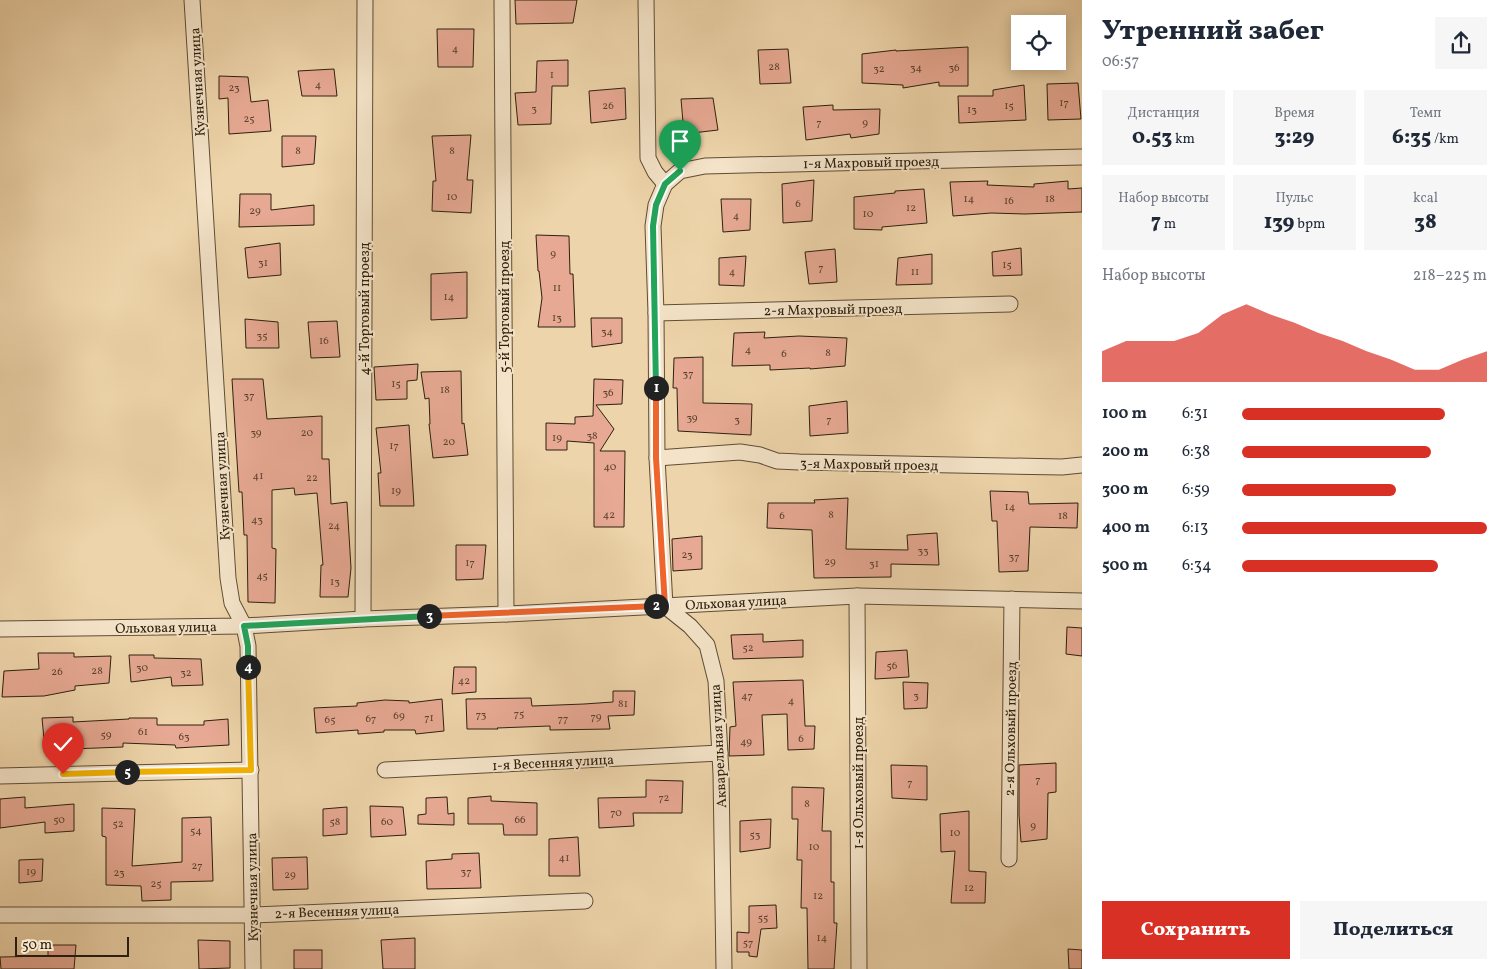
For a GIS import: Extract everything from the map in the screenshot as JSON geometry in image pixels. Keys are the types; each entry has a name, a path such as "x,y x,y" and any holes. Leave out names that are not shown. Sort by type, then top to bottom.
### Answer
{"street":[{"name":"Кузнечная улица","path":"192,0 228,578 232,602 244,626 248,646 253,969"},
{"name":"4-й Торговый проезд","path":"363,619 365,0"},
{"name":"5-й Торговый проезд","path":"502,0 506,614"},
{"path":"646,0 648,158 654,172 665,184 656,205 653,226 656,314 656,458 665,606"},
{"name":"1-я Махровый проезд","path":"665,184 680,171 705,166 1082,157"},
{"name":"2-я Махровый проезд","path":"656,314 1010,304"},
{"name":"3-я Махровый проезд","path":"656,458 740,452 760,455 777,461 799,462 1062,467 1082,465"},
{"name":"Ольховая улица","path":"0,629 244,626 857,596 1082,601"},
{"name":"1-я Ольховый проезд","path":"857,596 859,969"},
{"name":"2-я Ольховый проезд","path":"1009,859 1012,599"},
{"name":"Акварельная улица","path":"665,606 690,626 707,645 716,681 720,753 724,969"},
{"name":"1-я Весенняя улица","path":"385,770 720,753"},
{"path":"0,776 251,770"},
{"name":"2-я Весенняя улица","path":"0,915 252,915 584,900"}],"building":[{"path":"515,0 577,0 573,23 516,24"},
{"path":"437,29 474,29 473,67 438,67"},
{"path":"968,47 968,86 939,86 939,82 903,88 903,85 862,83 862,54 896,50"},
{"path":"788,49 791,83 760,84 758,50"},
{"path":"568,60 568,86 552,86 551,124 518,125 515,93 536,92 537,61"},
{"path":"334,69 337,96 302,96 298,71"},
{"path":"219,76 248,77 251,102 268,100 271,131 229,134 228,98 219,99"},
{"path":"1078,83 1081,119 1048,120 1047,84"},
{"path":"1024,85 1026,120 959,123 958,96 993,96 993,90"},
{"path":"625,88 626,119 591,123 589,91"},
{"path":"713,98 718,130 684,134 681,99"},
{"path":"833,105 833,110 880,109 879,134 851,138 850,134 806,140 803,107"},
{"path":"471,135 467,180 473,180 471,213 432,211 433,181 436,181 432,136"},
{"path":"282,136 316,136 314,164 282,167"},
{"path":"814,180 812,221 783,223 782,184"},
{"path":"988,181 987,185 1034,187 1034,184 1068,181 1068,189 1082,188 1082,212 991,213 953,216 950,182"},
{"path":"924,189 927,223 882,227 882,230 854,229 854,197"},
{"path":"240,194 271,194 271,210 314,205 314,225 239,227"},
{"path":"721,199 751,199 750,230 723,232"},
{"path":"536,235 569,236 570,274 573,274 575,327 538,327 542,298"},
{"path":"280,243 281,275 248,278 245,248"},
{"path":"1021,248 1022,275 993,276 992,252"},
{"path":"835,249 837,282 809,284 805,252"},
{"path":"932,254 932,284 896,285 898,258"},
{"path":"746,256 744,286 719,285 719,258"},
{"path":"467,272 467,318 431,320 431,274"},
{"path":"591,318 622,318 622,343 592,347"},
{"path":"245,319 278,322 279,348 246,348"},
{"path":"337,321 340,357 311,358 308,322"},
{"path":"765,332 764,338 799,336 847,338 845,366 770,370 770,365 732,366 734,333"},
{"path":"703,357 703,403 752,404 751,435 678,431 677,388 673,388 674,358"},
{"path":"418,364 417,380 407,381 407,399 376,400 374,367"},
{"path":"461,371 462,424 464,423 468,455 433,458 429,424 429,398 425,399 421,372"},
{"path":"232,379 263,379 267,419 322,416 322,459 329,459 331,504 347,502 351,568 348,597 320,597 321,565 323,565 317,493 295,495 294,488 272,490 272,548 276,549 275,603 248,602 247,535 244,535 242,492 239,492"},
{"path":"594,379 623,380 622,404 596,405 614,429 600,451 625,451 624,527 594,527 594,443 567,441 567,450 546,450 546,423 575,424 575,417 593,416"},
{"path":"847,401 848,433 810,436 809,406"},
{"path":"409,425 414,506 380,506 378,473 381,473 376,428"},
{"path":"990,491 1028,492 1029,504 1078,503 1077,528 1030,527 1028,571 999,572 997,521 992,521"},
{"path":"848,498 846,549 908,550 907,535 937,533 939,565 891,564 891,577 814,578 812,530 767,528 768,503 815,503 814,500"},
{"path":"702,536 702,569 673,571 672,539"},
{"path":"456,545 486,545 483,579 456,580"},
{"path":"1067,627 1082,628 1082,656 1066,654"},
{"path":"763,634 763,642 803,640 803,657 733,659 731,635"},
{"path":"907,650 909,677 875,679 876,652"},
{"path":"38,653 74,653 74,657 111,656 109,683 75,686 75,690 44,696 2,697 4,671 39,669"},
{"path":"129,655 154,655 154,658 201,659 203,685 172,686 171,677 131,682"},
{"path":"454,667 476,667 476,692 452,694"},
{"path":"803,680 805,726 815,726 814,749 788,750 787,714 762,715 764,755 729,756 730,727 736,726 733,682"},
{"path":"903,682 928,683 927,708 904,709"},
{"path":"613,691 635,691 634,715 608,716 610,729 550,730 550,726 467,729 466,699 531,698 532,706 584,704 613,702"},
{"path":"442,699 444,731 416,734 415,730 384,730 384,732 358,734 358,730 316,733 314,708 357,706 357,703 385,700 409,701 409,703"},
{"path":"73,717 73,722 157,718 157,725 204,725 204,721 228,719 229,745 176,748 175,745 123,743 123,747 45,750 42,718"},
{"path":"1056,763 1056,792 1048,793 1047,839 1021,842 1019,765"},
{"path":"891,765 927,766 927,800 892,798"},
{"path":"646,780 683,781 682,813 633,813 634,826 599,828 598,798 646,797"},
{"path":"792,787 824,788 822,831 831,831 831,882 834,882 834,923 837,923 834,969 808,969 807,908 801,908 802,860 797,860 798,819 792,819"},
{"path":"491,796 491,801 537,803 537,835 504,835 503,824 468,824 468,798"},
{"path":"25,797 25,808 74,804 74,831 45,833 45,822 0,828 0,799"},
{"path":"447,797 448,814 454,813 454,825 418,824 418,815 426,814 426,798"},
{"path":"370,806 403,807 406,835 371,837"},
{"path":"347,807 347,834 323,836 323,809"},
{"path":"102,808 135,809 132,866 182,862 182,818 211,817 213,881 171,882 171,900 142,901 141,886 106,885 106,837 102,836"},
{"path":"969,811 969,871 986,872 985,903 951,903 955,851 941,852 940,814"},
{"path":"771,819 770,848 740,852 740,821"},
{"path":"578,837 580,876 549,876 549,839"},
{"path":"479,853 481,888 427,889 426,861 452,859 452,854"},
{"path":"307,857 308,889 273,890 272,858"},
{"path":"43,859 42,881 19,883 19,860"},
{"path":"776,905 777,928 761,929 757,957 749,956 749,952 737,952 737,932 749,933 749,906"},
{"path":"415,938 415,969 383,969 381,940"},
{"path":"198,940 230,941 230,968 199,969"},
{"path":"48,945 76,945 74,969 1,969 0,957 48,956"},
{"path":"1068,949 1082,950 1082,969 1069,969"},
{"path":"294,950 322,950 322,969 294,969"}],"route":[{"path":"63,774 251,770 248,646 244,626 665,606 656,458 656,314 653,226 656,205 665,184 680,171"}]}
